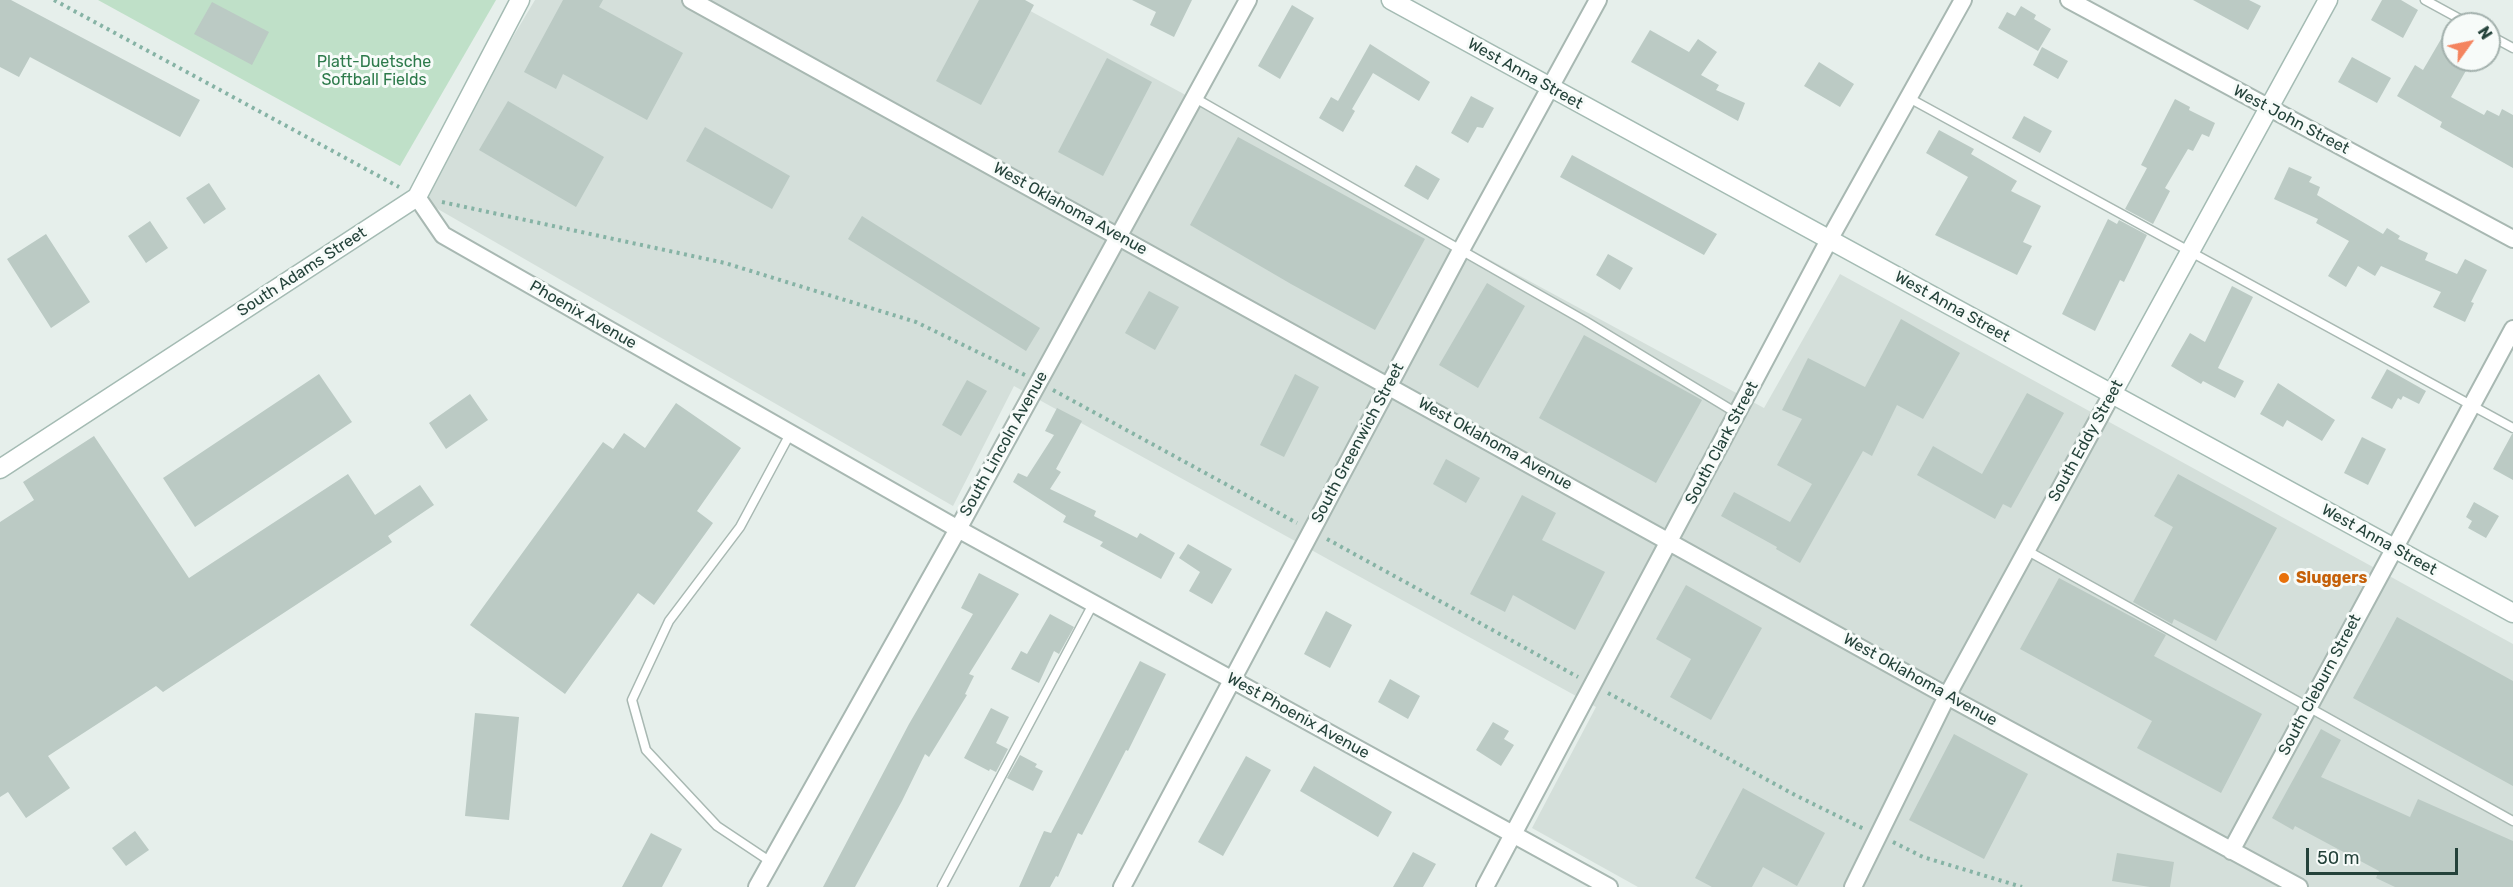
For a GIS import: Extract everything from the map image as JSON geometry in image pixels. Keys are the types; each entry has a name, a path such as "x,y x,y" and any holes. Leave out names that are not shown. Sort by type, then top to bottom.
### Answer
{"main road":[{"name":"South Adams Street","path":"0,469 417,197 520,0"},
{"name":"West Anna Street","path":"1391,0 2513,613"},
{"name":"South Eddy Street","path":"2112,394 2328,0"}],"street":[{"name":"West Oklahoma Avenue","path":"691,0 1947,696 2299,887"},
{"name":"South Lincoln Avenue","path":"757,887 1248,0"},
{"name":"South Greenwich Street","path":"1122,887 1461,250 1598,0"},
{"name":"South Clark Street","path":"1485,887 1829,240 1963,0"},
{"name":"West John Street","path":"2069,0 2513,239"},
{"name":"Phoenix Avenue","path":"417,197 443,235 957,529"},
{"name":"South Cleburn Street","path":"2231,851 2513,329"},
{"name":"South Eddy Street","path":"1853,887 1947,696 2112,394"},
{"name":"West Phoenix Avenue","path":"957,529 1609,887"}],"lane":[{"path":"2426,0 2448,12"},
{"path":"1195,98 1585,321 1738,414"},
{"path":"1909,98 2513,428"},
{"path":"771,862 717,826 646,750 632,700 669,621 740,527 790,434"},
{"path":"2026,550 2307,709 2513,821"},
{"path":"942,887 1093,604"}],"path":[{"path":"54,0 417,197 725,264 916,322 1038,382 1795,795 1923,857 2022,887"}],"shaded area":[{"path":"535,0 1010,0 1764,408 1840,274 2513,644 2513,887 1638,887 1532,828 1596,707 1014,386 953,506 417,197"}],"green space":[{"name":"Platt-Duetsche Softball Fields","path":"98,0 496,0 400,166"}],"building":[{"path":"0,0 11,0 200,100 180,137 30,57 19,77 0,67"},
{"path":"563,0 603,0 599,7 683,53 647,120 563,74 556,89 524,72"},
{"path":"979,0 1025,0 1034,5 981,105 936,81"},
{"path":"1132,0 1192,0 1174,37 1150,25 1156,12"},
{"path":"2193,0 2249,0 2261,6 2248,30"},
{"path":"2382,0 2401,0 2418,10 2403,38 2371,20"},
{"path":"212,2 269,32 252,65 194,34"},
{"path":"1292,5 1314,18 1280,79 1258,66"},
{"path":"2021,6 2036,15 2034,19 2051,29 2038,51 1998,28 2007,12 2015,16"},
{"path":"1650,30 1689,52 1698,39 1717,52 1701,75 1719,85 1716,90 1745,103 1738,121 1631,62"},
{"path":"2441,39 2441,72 2465,72 2451,97 2484,115 2487,110 2499,116 2502,109 2513,115 2513,168 2440,127 2442,122 2397,96 2415,65 2423,70"},
{"path":"1370,44 1430,82 1419,101 1373,73 1352,109 1355,111 1343,132 1319,118 1331,97 1338,101"},
{"path":"2042,47 2068,61 2058,79 2033,65"},
{"path":"2352,57 2391,78 2377,103 2338,82"},
{"path":"1107,58 1152,82 1103,176 1058,152"},
{"path":"1819,62 1854,84 1840,107 1804,86"},
{"path":"1471,96 1494,108 1483,128 1477,127 1468,143 1451,133"},
{"path":"2175,99 2190,107 2189,110 2215,123 2209,137 2202,134 2193,151 2188,149 2165,188 2170,191 2153,224 2125,209 2147,168 2141,165"},
{"path":"508,101 604,157 576,207 479,150"},
{"path":"2024,116 2052,131 2040,153 2012,138"},
{"path":"705,127 790,176 772,209 686,161"},
{"path":"1939,130 1974,149 1971,154 2017,181 2011,191 2041,206 2023,242 2032,246 2017,275 1935,235 1968,177 1926,153"},
{"path":"1238,137 1425,239 1375,330 1190,225"},
{"path":"1572,155 1717,234 1704,255 1560,177"},
{"path":"1416,165 1440,179 1428,200 1404,186"},
{"path":"2289,167 2312,177 2309,182 2320,187 2317,195 2383,234 2387,228 2400,236 2398,239 2428,253 2425,260 2457,274 2465,259 2487,270 2471,302 2474,303 2465,322 2433,307 2441,292 2381,266 2375,276 2358,266 2346,287 2328,276 2349,241 2316,223 2318,219 2274,199"},
{"path":"209,183 226,209 204,224 186,198"},
{"path":"862,216 1040,328 1026,351 848,239"},
{"path":"2108,219 2117,224 2119,220 2147,235 2124,282 2120,280 2095,331 2062,314"},
{"path":"150,221 168,248 146,263 128,236"},
{"path":"46,234 90,302 51,328 7,259"},
{"path":"1608,254 1633,268 1620,290 1596,275"},
{"path":"1487,283 1525,306 1478,388 1439,365"},
{"path":"2232,286 2253,297 2218,368 2244,381 2235,398 2203,381 2201,384 2171,366 2190,333 2205,342"},
{"path":"1149,291 1179,307 1155,350 1125,333"},
{"path":"1901,319 1960,353 1923,419 1897,405 1872,456 1863,451 1800,563 1776,549 1777,547 1721,516 1734,492 1790,522 1812,484 1777,465 1802,419 1782,410 1808,358 1865,387"},
{"path":"1584,335 1702,400 1656,483 1539,418"},
{"path":"2387,369 2426,391 2419,404 2403,396 2401,400 2398,398 2392,409 2371,398"},
{"path":"319,374 352,422 195,527 163,478"},
{"path":"1295,374 1319,387 1284,457 1260,445"},
{"path":"967,380 987,391 961,436 942,425"},
{"path":"2278,383 2335,420 2322,441 2287,420 2283,427 2260,414"},
{"path":"2027,393 2064,413 2011,508 2003,504 1995,519 1917,475 1933,446 1982,474"},
{"path":"470,394 488,420 446,449 429,423"},
{"path":"676,403 741,448 697,511 713,523 654,605 638,593 565,694 470,625 603,442 613,449 624,433 645,448"},
{"path":"1057,408 1082,421 1056,469 1061,472 1050,489 1096,511 1094,516 1137,538 1140,533 1175,553 1161,579 1100,546 1103,542 1063,522 1066,516 1013,482 1018,473 1027,477 1054,435 1045,431"},
{"path":"2513,434 2513,480 2493,469"},
{"path":"94,436 189,578 348,474 375,515 420,485 434,505 388,536 392,542 163,692 156,686 48,756 70,788 26,818 8,792 0,797 0,522 34,500 23,482"},
{"path":"2362,437 2386,449 2368,485 2344,473"},
{"path":"1446,459 1480,478 1466,503 1433,484"},
{"path":"2178,474 2277,528 2216,641 2174,619 2172,624 2133,602 2173,527 2154,516"},
{"path":"1522,495 1556,513 1542,540 1605,572 1575,630 1513,595 1505,612 1470,594"},
{"path":"2474,502 2499,516 2486,538 2468,528 2472,521 2466,517"},
{"path":"1188,544 1232,569 1212,604 1189,591 1200,572 1179,558"},
{"path":"979,573 1019,594 969,674 974,676 965,694 967,695 929,757 925,754 855,887 823,887 909,724 973,614 961,608"},
{"path":"2059,578 2166,635 2154,656 2262,714 2221,793 2137,748 2152,721 2020,649"},
{"path":"1686,585 1762,628 1711,720 1670,697 1691,659 1656,639"},
{"path":"1326,611 1352,625 1330,668 1304,654"},
{"path":"1050,614 1074,627 1059,654 1054,651 1039,683 1011,669 1021,651 1027,654"},
{"path":"2397,617 2513,681 2513,786 2353,698"},
{"path":"1140,661 1166,674 1128,751 1126,750 1082,835 1078,833 1058,877 1056,876 1050,887 1019,887 1044,831 1051,833"},
{"path":"1390,679 1420,696 1408,719 1378,702"},
{"path":"991,708 1009,717 996,743 1008,749 996,772 990,769 989,771 964,758"},
{"path":"475,713 519,717 509,820 465,816"},
{"path":"1493,722 1509,731 1504,739 1514,745 1501,766 1476,750"},
{"path":"2321,729 2341,740 2321,777 2410,817 2418,799 2513,841 2513,887 2395,887 2376,878 2379,871 2295,826 2293,830 2272,818"},
{"path":"1954,734 2028,774 1984,859 1909,820"},
{"path":"1020,755 1037,764 1035,767 1043,771 1033,791 1007,778"},
{"path":"1246,756 1271,770 1223,856 1198,842"},
{"path":"1314,766 1392,812 1378,837 1300,791"},
{"path":"1743,788 1825,833 1797,886 1763,867 1752,887 1712,887 1695,878"},
{"path":"135,831 149,850 126,866 112,848"},
{"path":"651,833 682,849 662,887 622,887"},
{"path":"1413,852 1436,864 1423,887 1393,887"},
{"path":"2117,853 2174,862 2170,887 2150,887 2112,881"}],"place":[{"name":"Sluggers","path":"2284,578"}]}
